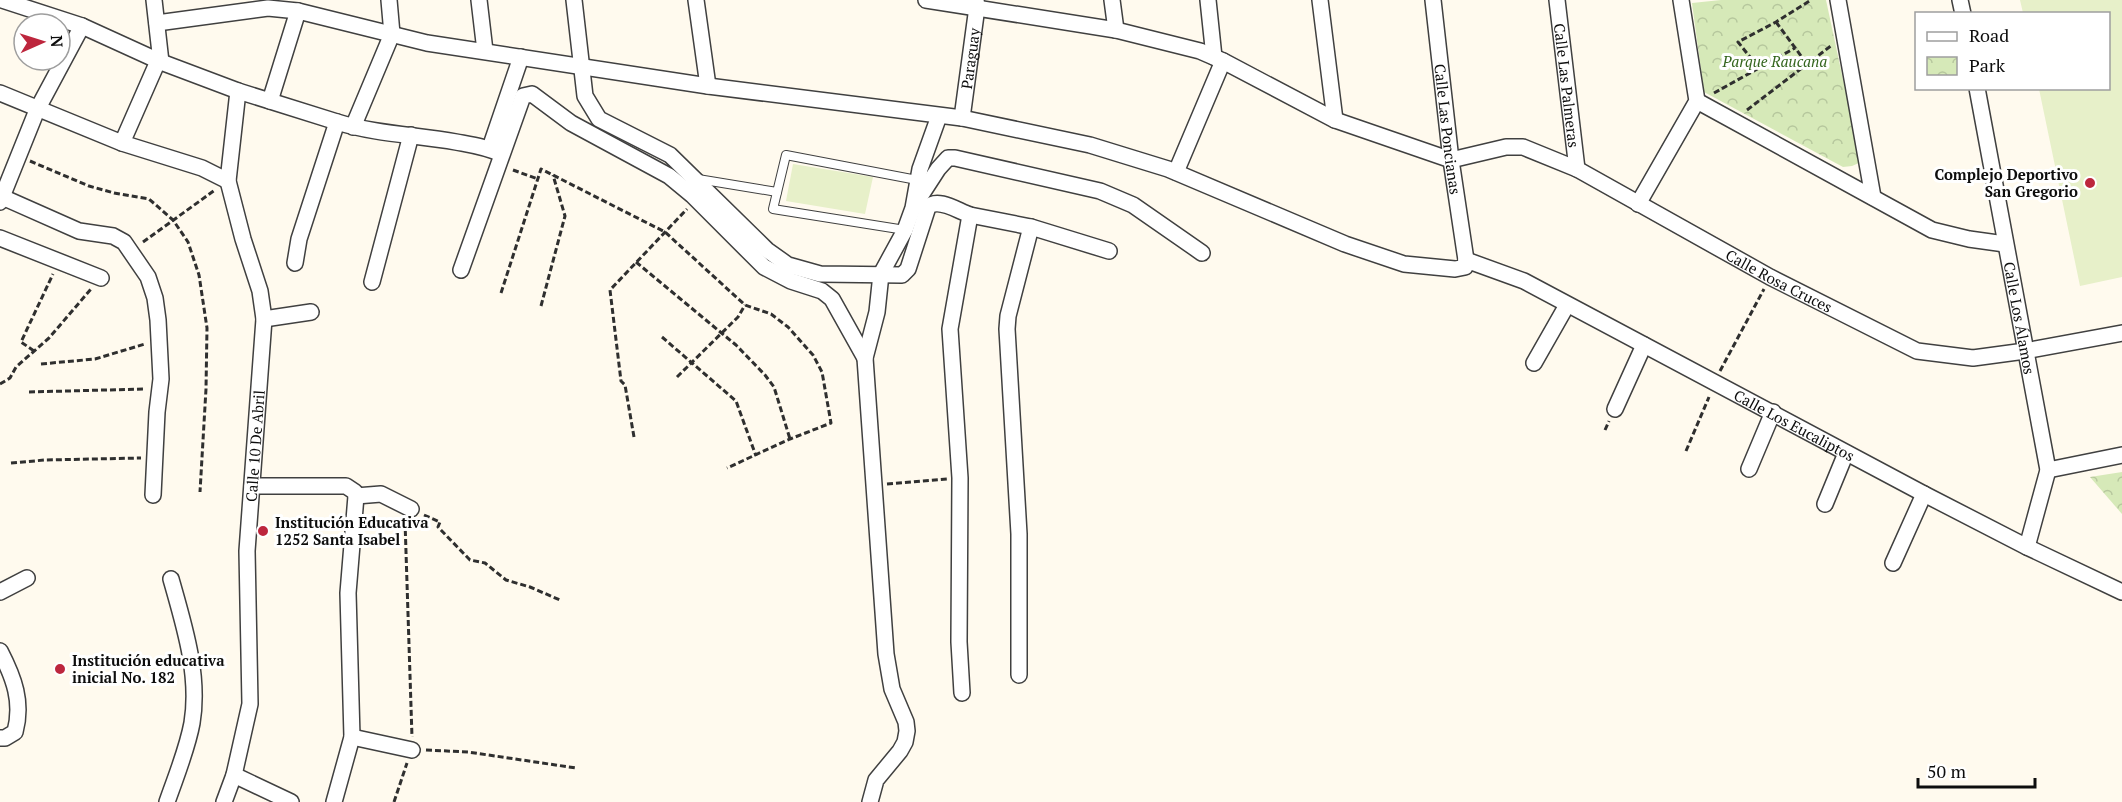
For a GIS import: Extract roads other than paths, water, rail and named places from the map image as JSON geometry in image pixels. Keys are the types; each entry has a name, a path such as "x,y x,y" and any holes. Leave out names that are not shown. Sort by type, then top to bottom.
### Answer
{"street":[{"path":"2,0 82,26 159,61 238,91 337,123 411,135 496,155"},
{"path":"122,143 159,61 154,0"},
{"path":"353,127 392,34 389,0"},
{"path":"478,0 485,51"},
{"path":"574,0 585,96 599,119 670,155 767,250 788,265 820,274 898,276 906,273 928,207 932,203 938,203 970,215 1031,227 1109,252"},
{"path":"696,0 708,86"},
{"path":"926,0 976,4 1116,30 1200,51 1335,120 1451,160"},
{"path":"1112,0 1116,30"},
{"path":"1176,172 1219,59 1208,0"},
{"path":"1320,0 1335,120"},
{"name":"Calle Las Poncianas","path":"1433,0 1451,160 1466,260"},
{"name":"Calle Las Palmeras","path":"1557,0 1576,170"},
{"path":"1638,204 1697,101 1681,0"},
{"path":"1838,0 1873,197"},
{"path":"157,23 267,4 392,34 407,40 708,86 962,118 1090,145 1176,172 1346,244 1404,264 1455,269 1465,267 1466,260"},
{"name":"Paraguay","path":"962,118 976,4"},
{"path":"270,101 298,11"},
{"path":"82,26 37,110 1,198 79,231 113,236 124,242 148,277 158,320 159,340 159,389 153,495"},
{"path":"461,270 496,155 521,57"},
{"name":"Calle Los Álamos","path":"1977,90 2048,470 2027,547"},
{"name":"Calle 10 De Abril","path":"224,802 234,775 250,704 247,551 264,319 260,291 228,181 238,91"},
{"path":"0,93 122,143 202,168 228,181"},
{"path":"496,155 523,96 532,94 571,123 669,176 696,199 764,267 791,281 822,291 832,299 865,358"},
{"path":"1697,101 1932,230 1969,239 2005,244"},
{"path":"870,802 876,780 900,751 907,731 906,722 892,689 886,654 865,358 877,312 881,274 905,230 913,208 917,180 939,116"},
{"path":"294,264 299,239 337,123"},
{"path":"372,282 411,135"},
{"name":"Calle Rosa Cruces","path":"1451,160 1523,147 1576,170 1770,277 1917,351 1973,358 2122,333"},
{"path":"913,208 938,169 948,158 955,158 1100,191 1133,205 1202,252"},
{"path":"962,693 959,620 960,478 950,329 970,215"},
{"path":"1019,675 1019,534 1007,329 1008,316 1031,227"},
{"path":"0,238 101,278"},
{"name":"Calle Los Eucaliptos","path":"1466,260 1524,281 1924,494 2027,547 2122,592"},
{"path":"1534,363 1567,305"},
{"path":"264,319 311,312"},
{"path":"1615,409 1644,345"},
{"path":"1749,469 1773,412"},
{"path":"1825,504 1846,453"},
{"path":"2048,470 2122,455"},
{"path":"252,486 346,486 356,496 348,593 352,737 334,802"},
{"path":"356,496 381,494 411,509"},
{"path":"1893,563 1924,494"},
{"path":"0,592 27,578"},
{"path":"166,802 184,752 194,701 189,643 171,579"},
{"path":"0,651 14,678 18,709 15,732 6,738 0,738"},
{"path":"352,737 412,750"},
{"path":"234,775 291,802"}],"lane":[{"path":"905,230 773,209 786,155 917,180"},
{"path":"694,178 777,192"}],"place":[{"name":"Complejo Deportivo San Gregorio","path":"2090,183"},
{"name":"Institución Educativa 1252 Santa Isabel","path":"263,531"},
{"name":"Institución educativa inicial No. 182","path":"60,669"}],"park label":[{"name":"Parque Raucana","path":"1775,61"}]}
